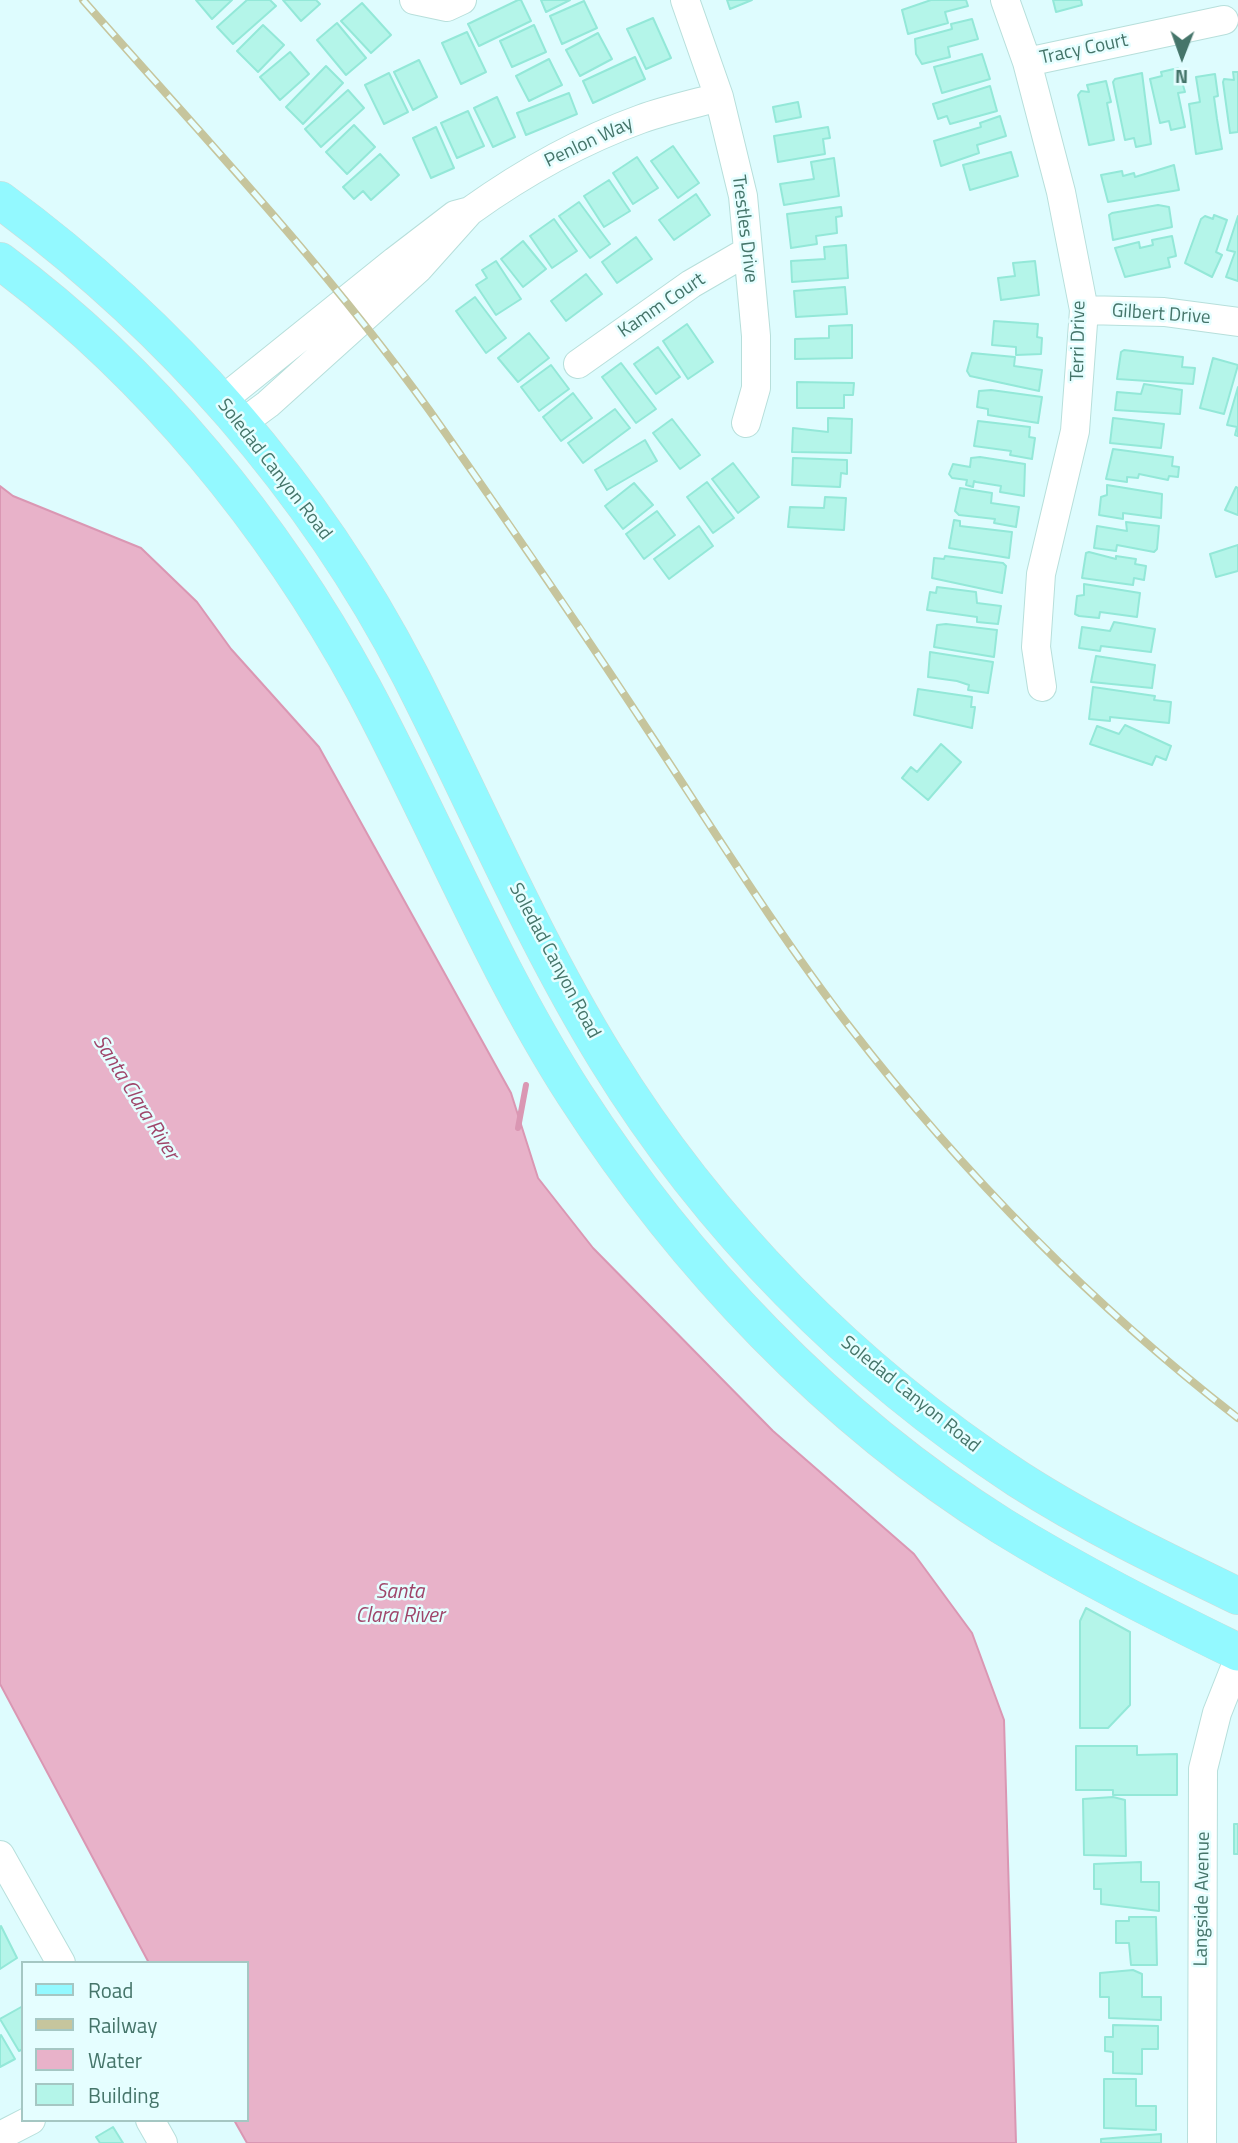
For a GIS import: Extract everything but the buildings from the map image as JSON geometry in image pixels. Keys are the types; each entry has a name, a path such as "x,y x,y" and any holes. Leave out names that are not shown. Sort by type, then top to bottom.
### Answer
{"main road":[{"name":"Soledad Canyon Road","path":"0,200 79,261 128,306 231,412 303,503 372,607 409,673 574,1005 607,1061 667,1148 724,1220 813,1316 902,1394 964,1441 1075,1513 1238,1595"},
{"path":"7,266 76,293 207,422 218,427 231,412"},
{"path":"7,266 74,322 158,404 235,493 282,556 364,689 522,1005 573,1092 630,1176 694,1255 762,1330 836,1400 915,1465 998,1523 1085,1576 1238,1652"}],"street":[{"path":"414,0 447,7 462,0"},
{"name":"Trestles Drive","path":"685,0 719,97 743,196 756,336 756,388 746,423"},
{"name":"Terri Drive","path":"1005,0 1027,62 1062,192 1084,310 1075,431 1041,573 1036,647 1042,687"},
{"name":"Tracy Court","path":"1027,62 1224,20"},
{"name":"Penlon Way","path":"231,412 268,404 419,268 470,211 520,176 642,118 719,97"},
{"name":"Kamm Court","path":"578,364 691,284 748,251"},
{"name":"Gilbert Drive","path":"1084,310 1164,312 1238,322"},
{"name":"Langside Avenue","path":"1202,2143 1203,1769 1217,1713 1238,1660"},
{"path":"0,1855 60,1961"},
{"path":"0,2136 27,2122"},
{"path":"151,2122 163,2143"}],"water":[{"name":"Santa Clara River","path":"0,486 13,496 141,548 197,602 231,649 319,747 511,1093 538,1178 593,1248 773,1431 914,1554 972,1633 1004,1720 1016,2143 247,2143 235,2122 248,2122 248,1961 148,1961 0,1684"}],"waterway":[{"path":"518,1128 526,1085"}],"railway":[{"path":"83,0 270,211 403,374 572,616 796,954 892,1080 983,1184 1081,1283 1184,1375 1238,1418"}]}
